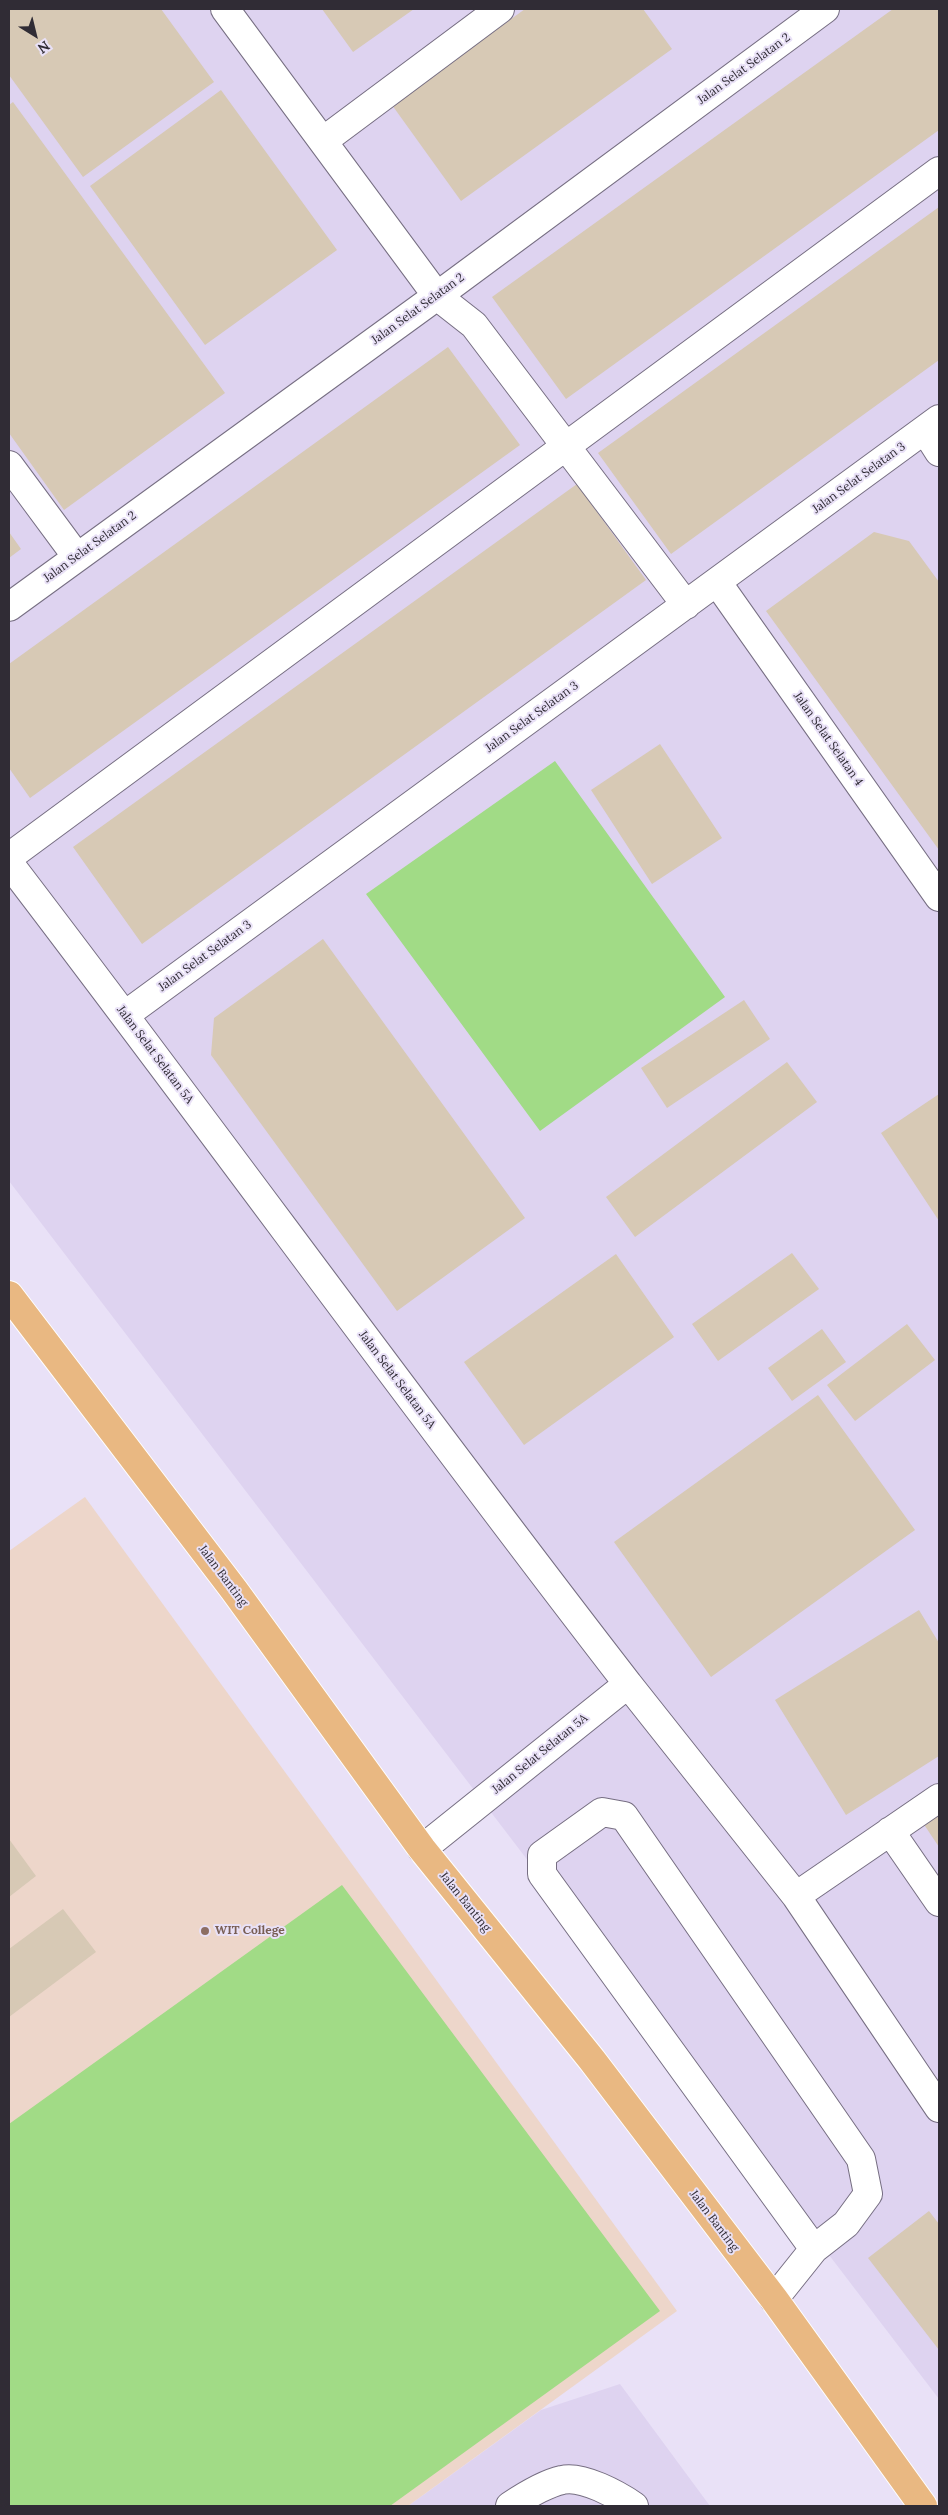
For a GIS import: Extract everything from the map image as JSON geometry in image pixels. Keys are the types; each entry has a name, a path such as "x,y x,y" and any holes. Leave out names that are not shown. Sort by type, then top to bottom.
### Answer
{"main road":[{"name":"Jalan Banting","path":"9,1295 234,1590 422,1849 592,2060 774,2299 923,2506"}],"street":[{"path":"225,9 437,296 474,325 686,605"},
{"path":"323,141 500,9"},
{"name":"Jalan Selat Selatan 2","path":"9,607 437,296 825,9"},
{"path":"9,857 939,171"},
{"name":"Jalan Selat Selatan 3","path":"125,1015 717,582 934,434"},
{"path":"9,465 77,557"},
{"name":"Jalan Selat Selatan 4","path":"717,582 939,897"},
{"name":"Jalan Selat Selatan 5A","path":"9,863 125,1015 508,1530 628,1684 422,1849"},
{"path":"628,1684 796,1896 939,2108"},
{"path":"796,1896 939,1798"},
{"path":"774,2299 814,2249 846,2224 868,2194 861,2159 624,1816 602,1812 542,1855 542,1874 814,2249"},
{"path":"890,1831 939,1902"},
{"path":"510,2506 526,2495 563,2479 599,2485 634,2506"}],"shaded area":[{"path":"9,9 939,9 939,2399 9,1181"},
{"name":"WIT College","path":"85,1497 677,2311 408,2506 9,2506 9,1551"},
{"path":"620,2384 710,2506 408,2506 541,2410"}],"green space":[{"path":"555,761 725,997 540,1131 366,894"},
{"name":"WIT College","path":"342,1885 660,2311 390,2506 9,2506 9,2124"}],"building":[{"path":"9,9 161,9 214,82 83,177 9,75"},
{"path":"322,9 414,9 353,52"},
{"path":"525,9 643,9 672,49 461,201 392,105"},
{"path":"893,9 939,9 939,130 566,399 492,297"},
{"path":"221,90 337,250 205,345 90,186"},
{"path":"13,102 225,393 64,510 9,433 9,105"},
{"path":"939,207 939,360 671,554 598,453"},
{"path":"448,347 520,445 30,798 9,768 9,664"},
{"path":"577,484 646,580 142,944 73,847"},
{"path":"9,532 21,549 9,558"},
{"path":"874,532 909,541 939,582 939,850 766,611"},
{"path":"660,744 722,838 652,884 591,790"},
{"path":"323,939 525,1218 397,1311 211,1055 214,1018"},
{"path":"744,1000 770,1039 667,1108 641,1068"},
{"path":"787,1062 817,1102 635,1237 606,1197"},
{"path":"939,1094 939,1221 881,1133"},
{"path":"792,1253 819,1289 718,1361 692,1324"},
{"path":"616,1254 674,1337 524,1445 464,1362"},
{"path":"907,1324 935,1360 855,1421 827,1385"},
{"path":"822,1329 846,1362 792,1401 768,1368"},
{"path":"818,1395 915,1530 711,1677 614,1542"},
{"path":"919,1610 939,1643 939,1756 846,1815 775,1700"},
{"path":"939,1812 939,1847 923,1823"},
{"path":"9,1839 36,1876 9,1897"},
{"path":"63,1909 96,1952 9,2017 9,1949"},
{"path":"929,2211 939,2224 939,2350 868,2258"}],"place":[{"name":"WIT College","path":"205,1931"}]}
